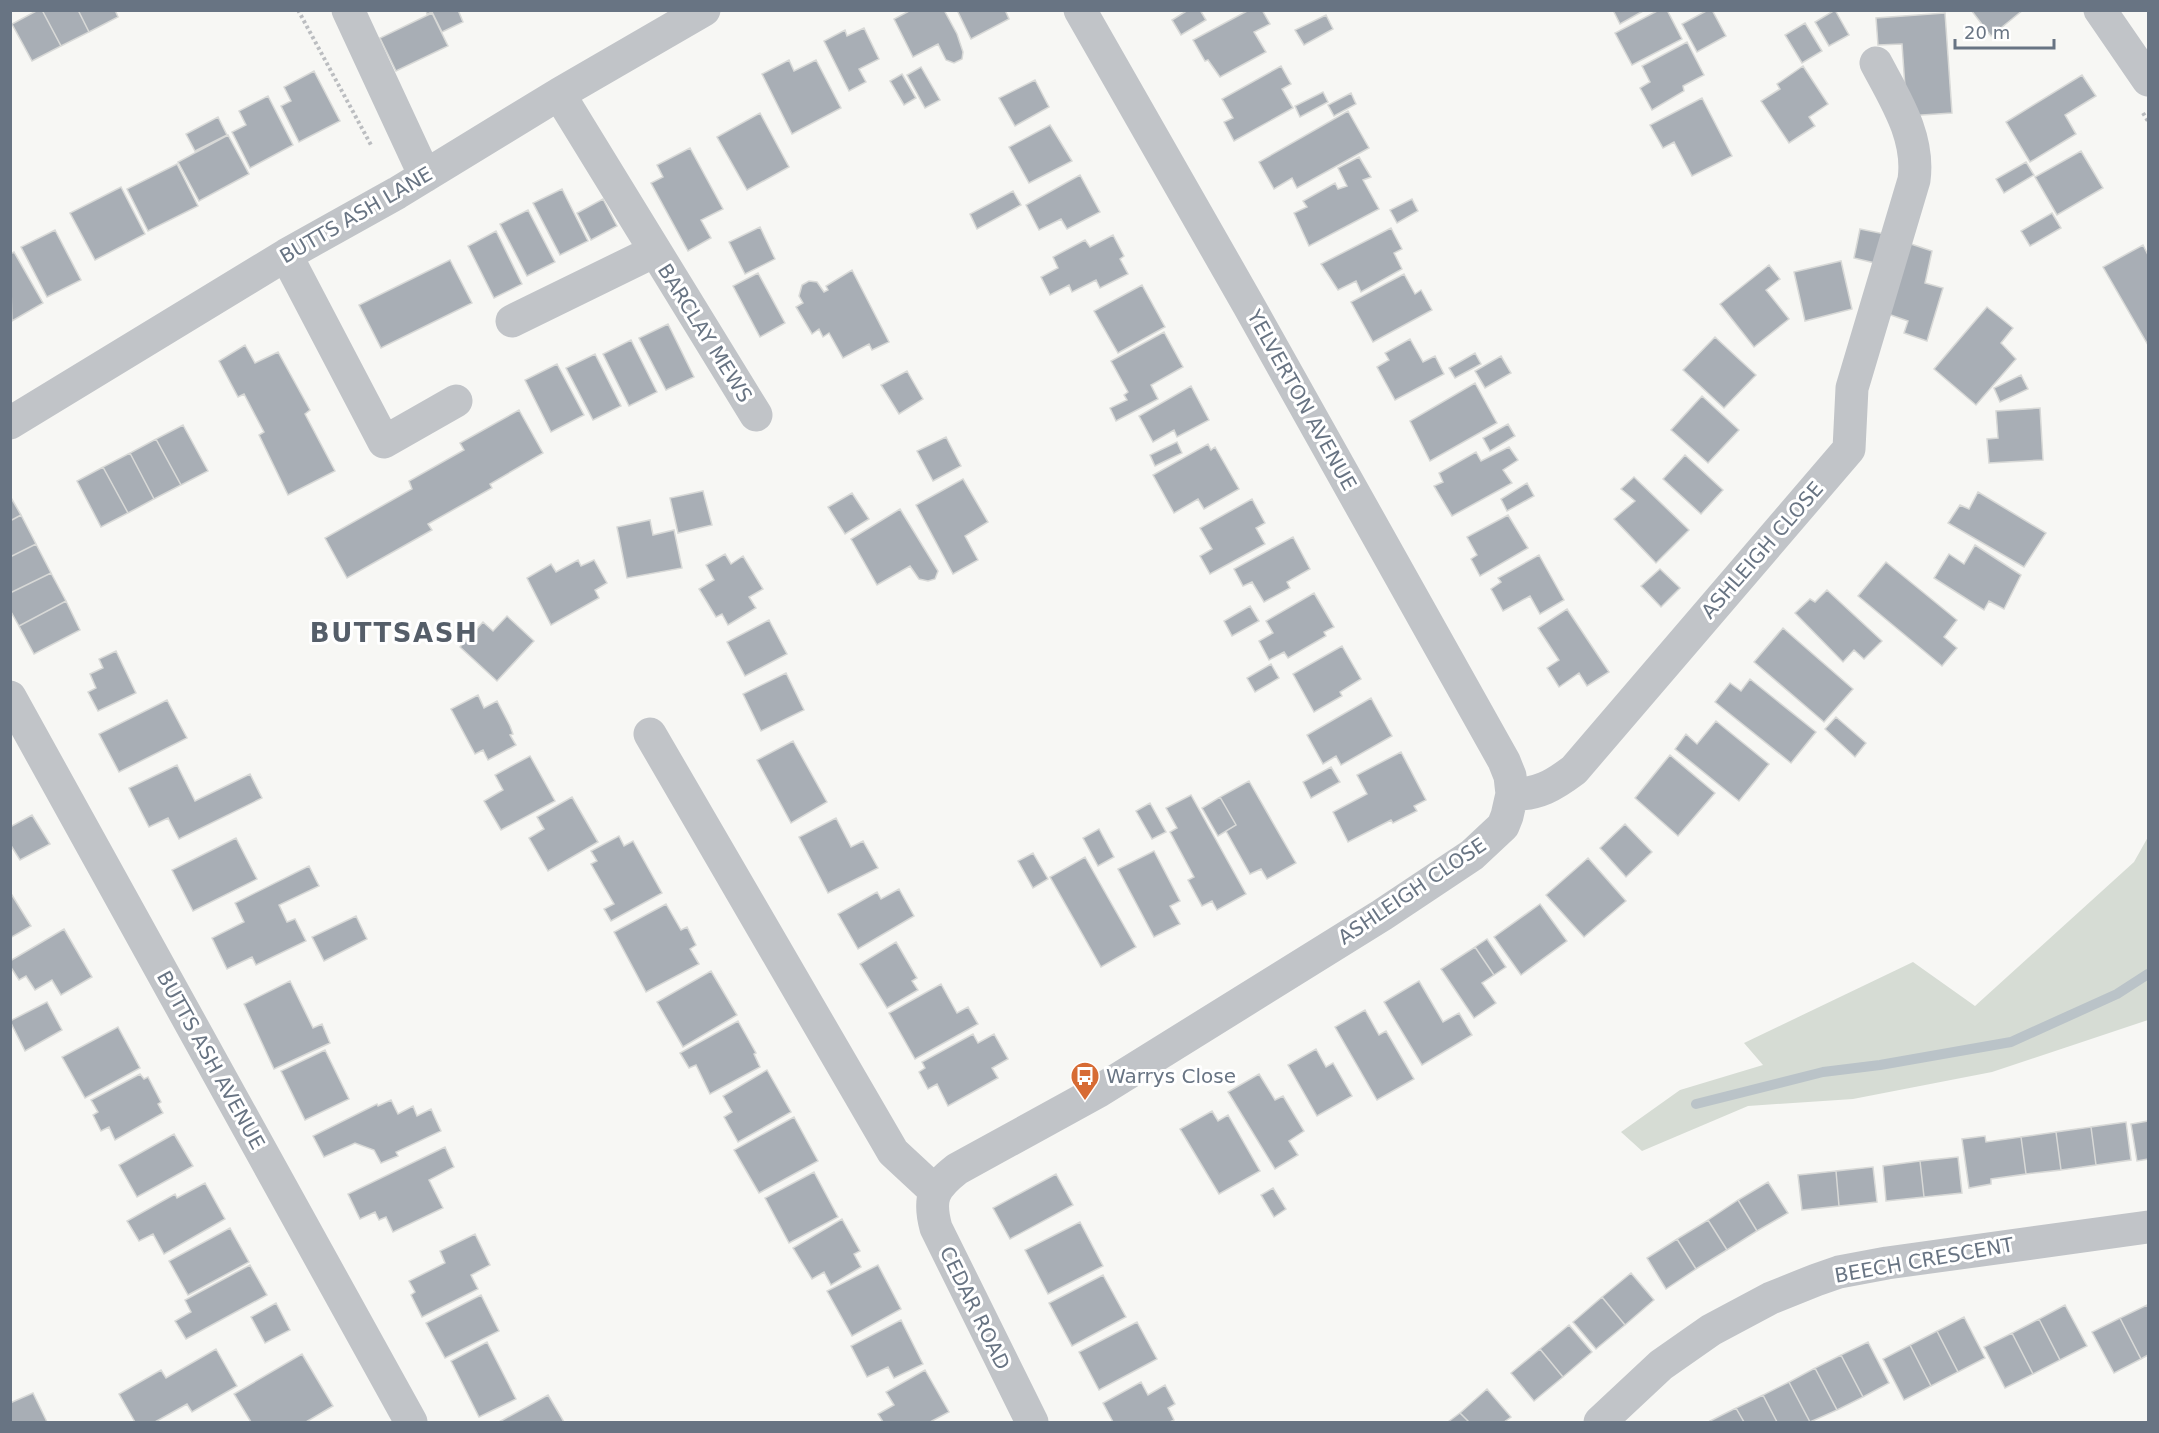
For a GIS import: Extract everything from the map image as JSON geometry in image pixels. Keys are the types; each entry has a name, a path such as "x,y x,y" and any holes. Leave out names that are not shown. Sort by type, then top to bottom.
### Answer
{"street":[{"path":"348,10 425,176"},
{"name":"BUTTS ASH LANE","path":"13,414 397,193 559,94 704,10"},
{"name":"YELVERTON AVENUE","path":"1080,10 1498,751 1510,776 1512,794"},
{"path":"2100,10 2148,80"},
{"name":"ASHLEIGH CLOSE","path":"935,1191 957,1169 1099,1091 1382,915 1472,855 1503,826 1512,794 1527,795 1543,790 1556,784 1574,770 1849,449 1852,388 1911,191 1916,167 1908,126 1876,63"},
{"name":"BARCLAY MEWS","path":"559,94 756,415"},
{"name":"BARCLAY MEWS","path":"512,321 655,251"},
{"path":"286,255 384,442 456,401"},
{"name":"BUTTS ASH AVENUE","path":"10,697 411,1422"},
{"path":"650,734 893,1152 935,1191"},
{"name":"CEDAR ROAD","path":"935,1191 932,1206 936,1228 1032,1422"},
{"name":"BEECH CRESCENT","path":"1600,1422 1641,1382 1701,1336 1738,1313 1816,1280 1839,1272 1887,1263 2148,1227"}],"path":[{"path":"298,10 397,193"}],"shaded area":[{"path":"2148,837 2148,1020 1992,1072 1853,1099 1748,1106 1642,1151 1621,1132 1680,1090 1763,1065 1744,1043 1913,962 1975,1006 2134,862"}],"building":[{"path":"42,10 61,46 32,61 12,24"},
{"path":"42,10 78,10 89,32 61,46"},
{"path":"78,10 115,10 118,17 89,32"},
{"path":"426,10 458,10 463,22 442,32 432,12 427,14"},
{"path":"911,10 944,10 957,34 963,52 962,59 954,63 946,60 938,44 913,57 894,19"},
{"path":"957,10 1005,10 1009,19 971,39"},
{"path":"1188,10 1200,10 1206,20 1181,35 1172,20"},
{"path":"1249,10 1262,10 1270,24 1254,32 1266,52 1220,77 1208,60 1205,61 1193,40"},
{"path":"1613,10 1645,10 1620,24"},
{"path":"1659,10 1667,10 1682,39 1632,65 1615,33"},
{"path":"1712,10 1726,36 1697,52 1682,24"},
{"path":"1835,10 1849,35 1829,46 1815,22"},
{"path":"1971,10 2023,10 1991,36"},
{"path":"432,13 448,46 396,71 380,38"},
{"path":"1945,13 1952,113 1907,116 1902,44 1878,45 1876,18"},
{"path":"1326,15 1333,29 1304,45 1295,30"},
{"path":"1805,23 1822,51 1802,63 1785,35"},
{"path":"864,28 879,59 859,69 866,82 849,91 824,41 845,30 847,36"},
{"path":"1687,42 1704,75 1683,86 1684,91 1652,110 1640,88 1650,82 1642,66"},
{"path":"789,60 794,71 816,60 841,108 792,134 762,74"},
{"path":"1281,66 1291,84 1282,89 1293,108 1234,141 1224,122 1233,118 1222,99"},
{"path":"1803,66 1828,104 1809,117 1815,126 1789,143 1761,101 1780,89 1777,84"},
{"path":"921,67 940,100 925,108 907,75"},
{"path":"314,71 340,121 299,142 281,106 291,101 284,87"},
{"path":"902,74 916,98 904,105 890,81"},
{"path":"2082,75 2096,96 2065,115 2076,134 2030,162 2006,122"},
{"path":"1035,80 1049,107 1015,126 999,98"},
{"path":"1323,92 1328,102 1300,117 1295,106"},
{"path":"1351,93 1356,104 1334,116 1328,105"},
{"path":"268,96 293,145 250,168 232,132 246,125 239,111"},
{"path":"1702,98 1732,156 1692,176 1674,142 1663,148 1650,125"},
{"path":"1348,111 1369,148 1297,188 1292,178 1274,189 1259,162"},
{"path":"760,113 789,167 747,190 717,137"},
{"path":"218,117 227,135 195,151 186,134"},
{"path":"1050,125 1072,161 1029,183 1009,147"},
{"path":"228,135 249,174 199,201 178,162"},
{"path":"690,148 723,209 701,220 711,238 688,251 651,183 663,177 657,165"},
{"path":"2081,151 2103,188 2057,215 2035,177"},
{"path":"1359,157 1371,177 1363,180 1379,209 1309,246 1294,213 1307,207 1303,201 1335,183 1338,189 1347,186 1338,168"},
{"path":"2026,162 2034,175 2004,193 1996,179"},
{"path":"177,164 198,206 148,231 127,189"},
{"path":"1080,175 1100,212 1067,229 1061,219 1039,230 1026,205"},
{"path":"121,187 145,234 95,260 70,213"},
{"path":"562,189 588,241 560,255 533,203"},
{"path":"1013,191 1021,205 977,229 970,214"},
{"path":"603,199 617,226 591,240 577,213"},
{"path":"1412,199 1418,211 1397,223 1390,210"},
{"path":"528,210 555,262 527,276 500,224"},
{"path":"2052,213 2061,228 2030,246 2021,231"},
{"path":"760,227 775,259 745,274 729,242"},
{"path":"1391,228 1402,249 1394,253 1402,269 1361,292 1356,281 1338,290 1321,264"},
{"path":"1860,229 1885,234 1879,264 1854,258"},
{"path":"55,230 81,280 47,297 21,247"},
{"path":"496,231 522,284 494,298 468,246"},
{"path":"1113,235 1124,256 1120,259 1128,274 1100,288 1096,280 1072,292 1069,285 1050,295 1041,277 1058,268 1053,257 1085,240 1090,247"},
{"path":"1905,242 1932,251 1925,283 1943,288 1927,341 1904,333 1908,321 1885,313"},
{"path":"2143,245 2148,255 2148,345 2103,267"},
{"path":"14,252 43,303 12,321 10,254"},
{"path":"450,260 472,303 381,348 359,305"},
{"path":"1841,261 1852,309 1805,321 1794,272"},
{"path":"1769,265 1780,279 1766,290 1789,319 1754,347 1720,304"},
{"path":"852,270 889,342 872,350 869,344 843,358 829,333 823,337 819,329 812,334 796,307 803,303 799,296 802,285 809,281 817,282 824,292 828,290 826,286"},
{"path":"758,273 785,323 760,337 733,286"},
{"path":"1404,274 1415,294 1421,290 1432,310 1373,342 1351,302"},
{"path":"1142,285 1165,327 1118,353 1094,311"},
{"path":"1987,307 2013,328 2001,343 2016,359 1976,405 1934,369"},
{"path":"668,324 694,377 666,390 639,338"},
{"path":"1164,332 1183,367 1151,385 1158,399 1116,421 1110,408 1127,400 1124,395 1128,392 1111,361"},
{"path":"1715,337 1756,375 1724,408 1683,370"},
{"path":"1410,339 1423,362 1435,356 1444,374 1395,400 1377,367 1389,360 1385,353"},
{"path":"631,340 657,392 629,406 603,354"},
{"path":"245,345 255,363 278,352 310,410 305,414 335,471 288,495 259,435 264,432 244,394 238,397 219,361"},
{"path":"1475,353 1481,364 1455,378 1449,368"},
{"path":"595,354 621,406 593,420 566,368"},
{"path":"1501,356 1511,373 1485,388 1475,371"},
{"path":"557,364 584,415 551,432 525,380"},
{"path":"907,371 923,399 899,414 881,385"},
{"path":"2021,375 2028,389 2000,402 1994,388"},
{"path":"1475,383 1497,423 1430,461 1410,421"},
{"path":"1191,386 1209,420 1177,437 1174,430 1153,442 1139,416"},
{"path":"1702,396 1739,430 1708,463 1671,430"},
{"path":"2040,408 2043,460 1989,463 1987,439 1998,438 1996,411"},
{"path":"519,410 543,453 490,484 492,488 428,524 432,530 347,578 325,538 412,489 409,481 464,450 460,443"},
{"path":"1508,424 1515,436 1490,451 1483,438"},
{"path":"183,425 208,471 181,485 156,439"},
{"path":"946,437 961,466 933,481 917,451"},
{"path":"156,439 181,485 154,499 130,453"},
{"path":"1177,442 1182,453 1155,466 1150,455"},
{"path":"1208,444 1211,450 1215,447 1239,489 1204,509 1198,499 1174,513 1153,475"},
{"path":"1509,447 1518,460 1503,470 1512,483 1452,516 1434,486 1443,482 1439,473 1476,452 1481,461"},
{"path":"130,453 154,499 128,513 103,467"},
{"path":"1685,455 1723,490 1701,514 1663,479"},
{"path":"103,467 128,513 101,527 77,481"},
{"path":"1634,477 1689,530 1656,563 1614,519 1635,501 1621,489"},
{"path":"963,479 988,522 965,536 978,560 953,574 916,505"},
{"path":"1527,483 1534,496 1507,511 1501,499"},
{"path":"703,491 712,525 678,533 670,498"},
{"path":"1978,492 2046,533 2024,567 1948,523 1960,505 1969,509"},
{"path":"852,493 869,519 845,534 828,507"},
{"path":"10,496 21,515 10,521"},
{"path":"1252,499 1265,523 1256,528 1265,544 1210,574 1200,556 1212,549 1200,528"},
{"path":"900,509 938,571 935,579 928,581 919,579 910,566 877,585 851,539"},
{"path":"21,515 36,544 10,557 10,521"},
{"path":"1508,515 1528,548 1480,576 1471,559 1477,555 1467,537"},
{"path":"650,520 653,535 674,530 682,568 627,578 617,527"},
{"path":"1293,537 1310,569 1287,582 1290,588 1264,602 1252,582 1243,586 1234,569"},
{"path":"36,544 51,573 10,593 10,557"},
{"path":"1975,545 2021,575 2004,609 1989,601 1984,610 1934,578 1949,554 1964,564"},
{"path":"725,554 731,564 743,556 763,589 749,597 756,608 728,625 722,614 716,617 699,589 714,580 706,565"},
{"path":"1539,555 1564,600 1540,614 1530,596 1503,611 1491,589 1501,582 1498,578"},
{"path":"578,560 581,566 594,560 607,583 595,590 599,598 551,625 527,578 551,564 556,572"},
{"path":"1886,562 1957,620 1944,637 1957,648 1942,666 1858,596"},
{"path":"1660,569 1680,588 1661,607 1641,586"},
{"path":"51,573 66,601 19,626 10,610 10,593"},
{"path":"1827,590 1882,641 1864,659 1854,650 1843,662 1795,613 1810,599 1815,602"},
{"path":"1314,593 1334,627 1324,632 1326,636 1288,658 1284,652 1269,660 1259,641 1273,633 1266,621"},
{"path":"66,601 80,630 34,654 19,626"},
{"path":"1250,606 1259,621 1232,636 1224,621"},
{"path":"1567,609 1609,672 1587,686 1579,673 1559,687 1547,668 1559,660 1538,628"},
{"path":"507,616 534,641 497,681 460,647 483,622 493,631"},
{"path":"769,620 787,654 745,676 727,642"},
{"path":"1783,628 1853,689 1824,722 1754,662"},
{"path":"1342,646 1361,679 1340,692 1342,696 1314,712 1293,674"},
{"path":"116,651 136,693 98,711 88,692 96,688 90,674 103,668 99,659"},
{"path":"1271,664 1279,678 1255,692 1247,678"},
{"path":"786,673 804,710 761,731 743,694"},
{"path":"1750,679 1816,732 1791,763 1715,702 1730,683 1741,691"},
{"path":"478,695 484,708 497,701 510,726 513,734 510,735 516,745 488,760 483,750 475,754 451,709"},
{"path":"1371,698 1392,736 1341,765 1336,756 1323,764 1307,735"},
{"path":"167,700 187,738 119,772 99,734"},
{"path":"1836,717 1866,743 1855,757 1825,729"},
{"path":"1716,721 1769,764 1739,801 1675,749 1686,734 1697,744"},
{"path":"793,741 827,802 791,823 757,760"},
{"path":"1401,752 1426,800 1414,806 1417,811 1393,823 1391,820 1348,842 1333,812 1367,794 1357,775"},
{"path":"1670,755 1715,793 1678,836 1635,798"},
{"path":"530,756 555,801 501,830 484,801 503,790 495,775"},
{"path":"177,765 195,801 250,774 262,798 179,839 168,818 149,827 129,788"},
{"path":"1331,767 1340,782 1311,798 1303,782"},
{"path":"1249,781 1296,863 1267,879 1261,869 1250,874 1226,831 1236,825 1220,797"},
{"path":"1191,795 1246,894 1217,910 1212,901 1202,906 1188,880 1194,877 1170,832 1177,828 1166,808"},
{"path":"572,797 598,842 548,871 529,838 544,829 537,817"},
{"path":"1220,797 1236,825 1218,836 1202,808"},
{"path":"1150,803 1166,832 1152,839 1136,811"},
{"path":"32,815 50,844 20,860 10,844 10,827"},
{"path":"836,818 851,847 863,841 878,868 828,893 799,837"},
{"path":"1625,824 1652,852 1626,877 1600,848"},
{"path":"1099,829 1114,857 1098,866 1083,838"},
{"path":"619,836 624,846 633,841 662,893 611,921 604,909 614,904 591,864 597,861 591,851"},
{"path":"236,838 257,879 193,911 172,870"},
{"path":"1154,851 1180,901 1170,906 1180,924 1154,937 1118,869"},
{"path":"1033,853 1048,879 1033,888 1018,861"},
{"path":"1085,857 1136,947 1101,967 1050,877"},
{"path":"1588,858 1626,901 1584,937 1546,895"},
{"path":"309,866 319,886 279,905 287,922 295,919 306,941 256,965 252,957 227,969 212,938 244,922 235,903"},
{"path":"899,889 914,916 858,949 838,914 877,892 881,899"},
{"path":"10,892 31,926 10,938"},
{"path":"666,904 681,930 687,927 696,945 690,949 699,964 646,992 614,932"},
{"path":"1540,904 1567,941 1521,975 1494,937"},
{"path":"356,916 367,939 324,961 312,937"},
{"path":"64,929 92,977 61,995 52,980 35,990 26,976 19,980 10,966 10,961"},
{"path":"1487,939 1506,967 1494,975 1475,947"},
{"path":"896,942 917,978 912,981 918,990 887,1008 860,964"},
{"path":"1475,947 1494,975 1482,983 1496,1003 1474,1018 1441,969"},
{"path":"711,971 737,1015 683,1047 657,1002"},
{"path":"290,981 313,1028 322,1024 330,1043 274,1069 244,1004"},
{"path":"1419,981 1443,1022 1459,1013 1472,1035 1422,1065 1384,1002"},
{"path":"941,984 957,1013 968,1007 978,1024 915,1059 889,1013"},
{"path":"47,1002 62,1030 25,1051 10,1021"},
{"path":"1365,1010 1379,1035 1386,1031 1414,1079 1377,1100 1335,1027"},
{"path":"738,1021 756,1053 754,1054 760,1067 710,1094 696,1065 689,1068 680,1053"},
{"path":"118,1027 140,1068 85,1098 62,1057"},
{"path":"973,1034 978,1043 994,1034 1008,1059 992,1068 998,1078 948,1106 937,1084 928,1089 919,1072 925,1068 922,1062"},
{"path":"1316,1049 1326,1067 1333,1063 1352,1096 1317,1116 1288,1065"},
{"path":"325,1050 349,1099 305,1120 281,1071"},
{"path":"767,1070 791,1112 738,1142 724,1117 732,1112 723,1096"},
{"path":"140,1074 144,1079 148,1077 161,1102 158,1104 163,1113 115,1140 109,1127 101,1131 93,1115 98,1112 91,1100"},
{"path":"1259,1074 1275,1100 1283,1096 1304,1131 1289,1141 1298,1155 1275,1169 1228,1092"},
{"path":"391,1100 398,1114 413,1106 417,1116 431,1109 441,1131 396,1152 398,1156 381,1163 374,1150 355,1143 324,1157 313,1136 377,1104 378,1106"},
{"path":"1212,1111 1218,1121 1228,1115 1260,1171 1219,1194 1180,1129"},
{"path":"794,1117 818,1161 759,1193 734,1150"},
{"path":"2148,1121 2148,1159 2137,1161 2131,1124"},
{"path":"2126,1122 2131,1160 2096,1165 2091,1127"},
{"path":"2091,1127 2096,1165 2061,1170 2056,1132"},
{"path":"2056,1132 2061,1170 2026,1174 2021,1137"},
{"path":"174,1134 193,1166 137,1197 119,1165"},
{"path":"1985,1136 1986,1142 2021,1137 2026,1174 1991,1179 1991,1184 1969,1188 1962,1139"},
{"path":"445,1147 454,1167 429,1180 443,1208 393,1232 386,1217 379,1220 375,1212 360,1219 348,1194"},
{"path":"1958,1157 1962,1193 1924,1197 1920,1161"},
{"path":"1920,1161 1924,1197 1886,1201 1883,1166"},
{"path":"1873,1167 1877,1202 1839,1206 1836,1171"},
{"path":"1836,1171 1839,1206 1802,1210 1798,1175"},
{"path":"814,1172 838,1217 789,1243 765,1198"},
{"path":"1056,1174 1073,1205 1010,1239 993,1208"},
{"path":"1768,1182 1788,1213 1757,1231 1738,1200"},
{"path":"205,1183 225,1219 164,1254 153,1234 139,1241 127,1221 175,1194 177,1198"},
{"path":"1273,1188 1286,1209 1274,1217 1261,1195"},
{"path":"1738,1200 1757,1231 1727,1250 1708,1220"},
{"path":"842,1219 860,1251 854,1254 861,1267 831,1285 824,1272 812,1279 793,1248"},
{"path":"1708,1220 1727,1250 1696,1269 1677,1239"},
{"path":"1080,1222 1103,1266 1048,1294 1025,1250"},
{"path":"230,1228 249,1262 188,1295 169,1261"},
{"path":"475,1234 490,1265 471,1275 478,1289 422,1317 411,1295 415,1292 409,1281 445,1263 440,1251"},
{"path":"1677,1239 1696,1269 1666,1289 1647,1258"},
{"path":"250,1265 267,1295 186,1339 175,1321 191,1312 185,1300"},
{"path":"878,1265 901,1309 852,1336 827,1291"},
{"path":"1631,1273 1654,1300 1625,1325 1602,1297"},
{"path":"1103,1275 1126,1317 1072,1346 1049,1303"},
{"path":"481,1295 499,1331 445,1358 426,1323"},
{"path":"1602,1297 1625,1325 1596,1349 1573,1322"},
{"path":"276,1303 290,1330 265,1343 251,1317"},
{"path":"2065,1305 2087,1346 2060,1360 2039,1319"},
{"path":"2147,1305 2148,1355 2141,1359 2120,1318"},
{"path":"1964,1317 1985,1358 1958,1372 1937,1331"},
{"path":"2120,1318 2141,1359 2114,1373 2092,1332"},
{"path":"2039,1319 2060,1360 2033,1374 2012,1333"},
{"path":"901,1320 923,1364 894,1378 888,1367 867,1377 851,1346"},
{"path":"1137,1322 1157,1359 1099,1390 1079,1352"},
{"path":"1569,1325 1592,1352 1563,1377 1540,1349"},
{"path":"1937,1331 1958,1372 1931,1386 1910,1345"},
{"path":"2012,1333 2033,1374 2005,1388 1984,1347"},
{"path":"487,1342 516,1399 479,1417 451,1361"},
{"path":"1868,1342 1889,1383 1863,1397 1841,1355"},
{"path":"1910,1345 1931,1386 1904,1400 1883,1359"},
{"path":"216,1349 237,1386 192,1412 187,1404 155,1422 135,1422 119,1394 161,1370 166,1378"},
{"path":"1540,1349 1563,1377 1534,1401 1511,1373"},
{"path":"302,1354 333,1406 306,1422 251,1422 234,1394"},
{"path":"1841,1355 1863,1397 1837,1410 1815,1368"},
{"path":"1815,1368 1837,1410 1810,1422 1789,1382"},
{"path":"925,1370 949,1412 930,1422 883,1422 878,1414 894,1405 886,1392"},
{"path":"1141,1382 1148,1395 1165,1385 1175,1404 1168,1408 1174,1420 1170,1422 1113,1422 1103,1403"},
{"path":"1789,1382 1810,1422 1777,1422 1763,1395"},
{"path":"1487,1389 1511,1417 1504,1422 1469,1422 1460,1413"},
{"path":"33,1393 47,1422 10,1422 10,1403"},
{"path":"548,1395 564,1422 499,1422"},
{"path":"1763,1395 1777,1422 1744,1422 1736,1408"},
{"path":"1736,1408 1744,1422 1710,1421"},
{"path":"1460,1413 1469,1422 1448,1422"}],"waterway":[{"path":"1696,1104 1823,1072 1880,1065 2011,1042 2117,994 2148,974"}],"place":[{"name":"Warrys Close","path":"1085,1102"}],"district":[{"name":"BUTTSASH","path":"394,633"}]}
